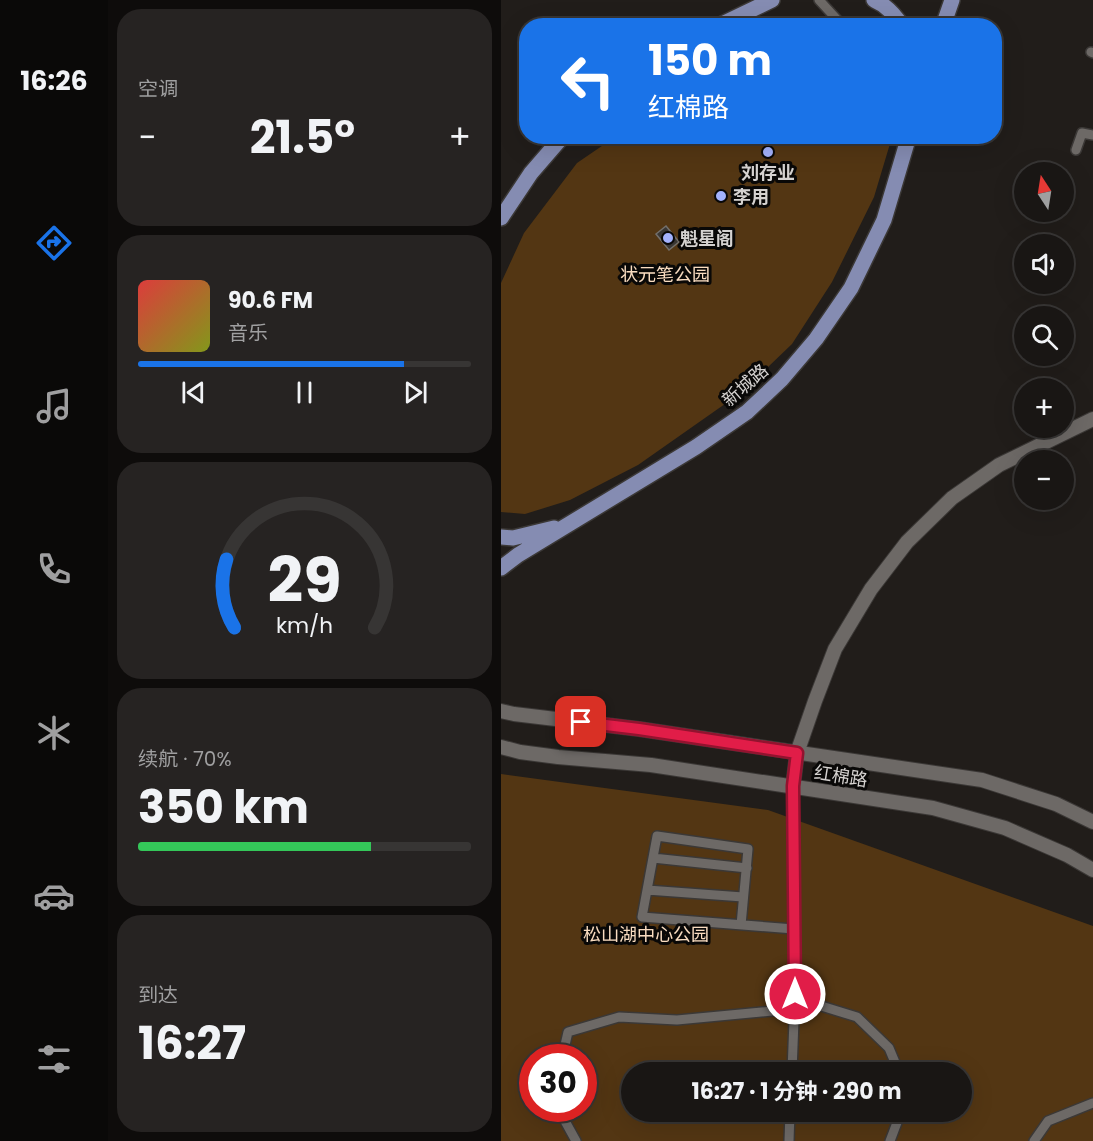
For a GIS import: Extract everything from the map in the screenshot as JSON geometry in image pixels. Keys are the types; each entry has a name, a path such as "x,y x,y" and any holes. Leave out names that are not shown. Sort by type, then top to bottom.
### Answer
{"main road":[{"path":"735,18 772,0"},
{"path":"874,0 896,18"},
{"path":"946,18 952,0"},
{"path":"502,214 531,173 556,144"},
{"name":"新城路","path":"501,568 518,555 704,442 747,412 782,379 816,339 851,288 884,220 907,144"},
{"path":"793,786 797,753 835,649 871,589 907,542 952,498 999,465 1093,419"},
{"path":"501,537 513,538 548,530 583,516"},
{"name":"红棉路","path":"501,711 982,780 1056,804 1093,822"},
{"name":"红棉路","path":"501,747 558,757 651,765 933,808 1005,828 1067,855 1093,870"}],"street":[{"path":"819,0 836,18"},
{"path":"1076,150 1082,133 1093,135"},
{"path":"792,1062 793,786"},
{"path":"741,925 748,849 657,836 642,917 741,925 794,929"},
{"path":"653,858 747,868"},
{"path":"647,890 744,897"},
{"path":"565,1044 568,1032 619,1017 677,1020 818,1005 857,1017 889,1048 895,1062"},
{"path":"1034,1141 1048,1121 1093,1103"},
{"path":"566,1122 576,1141"},
{"path":"789,1141 790,1122"},
{"path":"890,1141 897,1122"}],"green space":[{"name":"状元笔公园","path":"605,144 890,144 874,197 832,282 792,344 742,392 638,465 570,500 525,514 501,512 501,283 524,233 577,163"},
{"name":"松山湖中心公园","path":"501,774 768,810 1093,926 1093,1141 501,1141"}],"building":[{"name":"魁星阁","path":"666,226 679,242 669,250 656,234"}],"place":[{"name":"刘存业","path":"768,152"},
{"name":"李用","path":"721,196"},
{"name":"魁星阁","path":"668,238"}],"route":[{"path":"581,722 797,753 793,786 795,994"}]}
